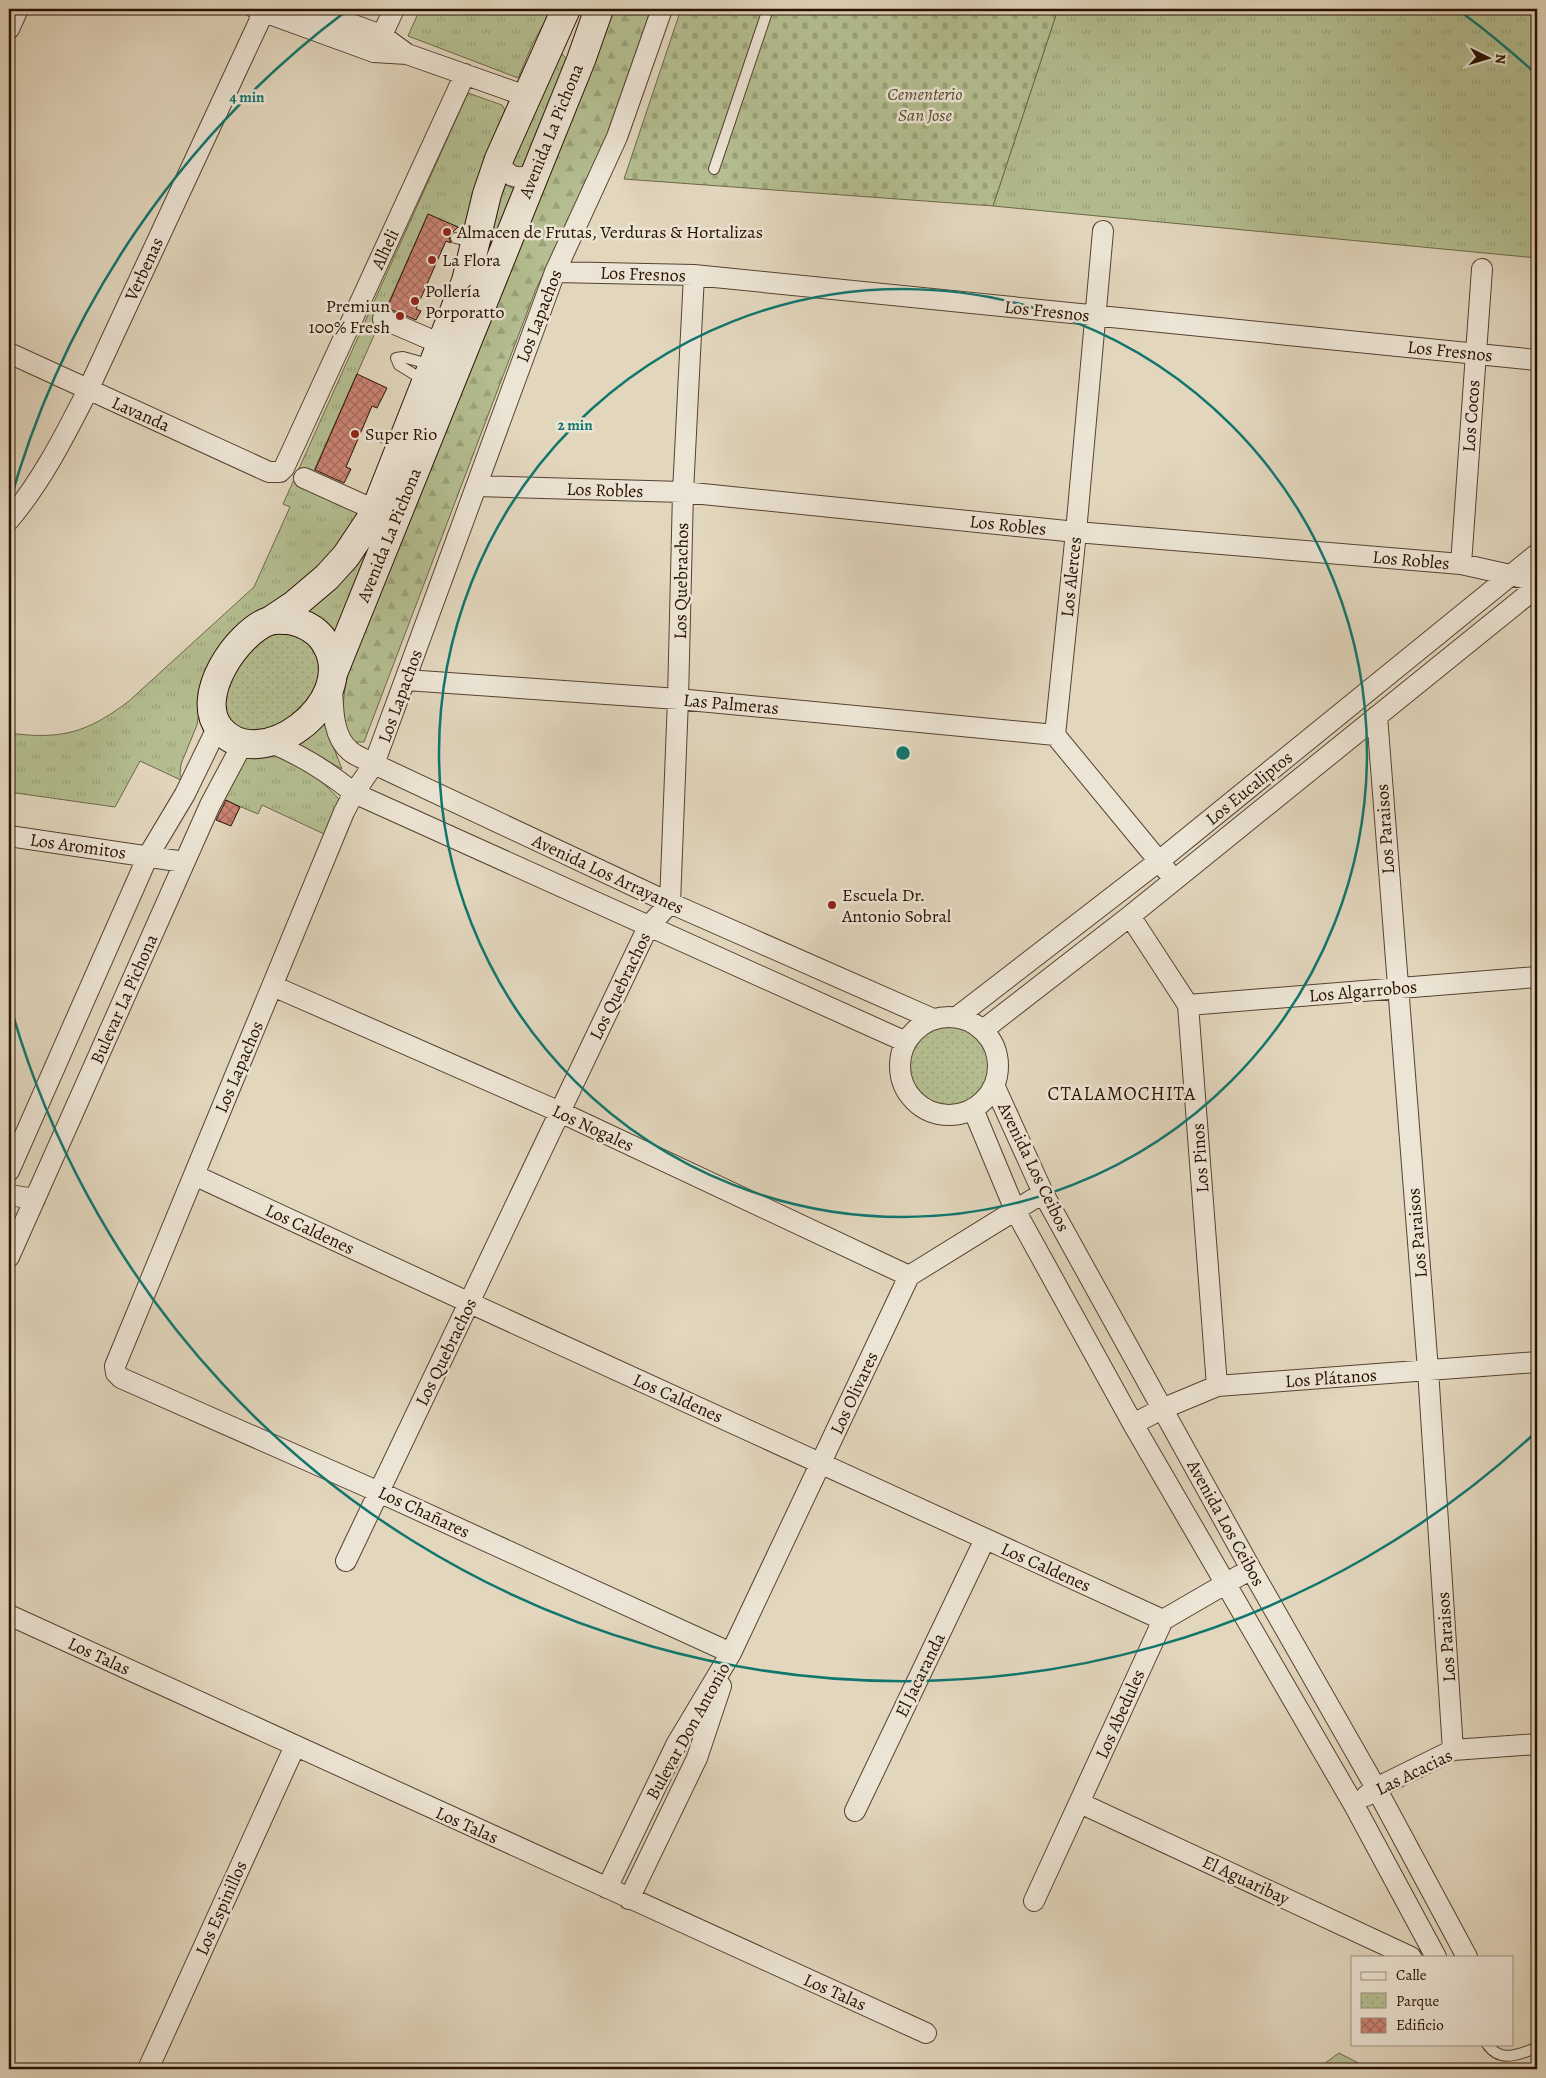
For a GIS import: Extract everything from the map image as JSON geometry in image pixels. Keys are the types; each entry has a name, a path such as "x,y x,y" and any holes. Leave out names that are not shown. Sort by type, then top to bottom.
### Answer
{"main road":[{"name":"Avenida La Pichona","path":"270,621 294,605 326,577 346,556 364,532 362,501 433,364 457,292 466,240 487,194 499,159 526,96 566,9"},
{"name":"Avenida La Pichona","path":"333,678 581,60 599,9"},
{"path":"288,620 300,622 314,629 323,638 331,653 333,678 317,711 286,736 271,743 243,742 231,738 218,726 212,715 212,703 219,674 237,646 250,634 270,621 288,620"}],"street":[{"path":"9,29 18,9"},
{"path":"310,9 378,44"},
{"path":"378,44 394,9"},
{"name":"Los Lapachos","path":"116,1373 116,1360 344,812 354,793 374,764 555,272 617,137 662,9"},
{"path":"261,10 378,44 526,96"},
{"name":"Verbenas","path":"9,520 22,505 60,445 88,390 261,10"},
{"path":"547,48 560,45 566,46 581,60"},
{"name":"Alheli","path":"275,473 280,472 284,468 465,74"},
{"path":"499,159 502,167 510,176 517,178 534,175"},
{"name":"Los Alerces","path":"1054,735 1076,532 1103,231"},
{"name":"Los Cocos","path":"1461,564 1482,269"},
{"name":"Los Fresnos","path":"555,272 694,275 1537,360"},
{"name":"Los Quebrachos","path":"346,1561 648,927 670,902 678,699 683,492 694,275"},
{"path":"383,319 433,364"},
{"name":"Lavanda","path":"9,353 275,473"},
{"path":"304,478 362,501"},
{"name":"Los Robles","path":"476,486 683,492 1076,532 1461,564 1537,581"},
{"name":"Los Eucaliptos","path":"957,1017 1159,861 1537,554"},
{"name":"Los Eucaliptos","path":"982,1030 1130,916 1537,587"},
{"name":"Avenida Los Arrayanes","path":"333,678 333,710 336,728 342,742 351,751 374,764 670,902 933,1020"},
{"name":"Las Palmeras","path":"406,680 678,699 1054,735"},
{"name":"Los Paraisos","path":"1377,716 1428,1370 1453,1750"},
{"name":"Bulevar La Pichona","path":"9,1172 148,856 186,794 218,726"},
{"path":"1054,735 1175,880"},
{"name":"Bulevar La Pichona","path":"9,1257 184,862 210,805 243,742"},
{"name":"Avenida Los Arrayanes","path":"271,743 295,752 354,793 906,1042"},
{"name":"Los Aromitos","path":"9,836 184,862"},
{"name":"Los Pinos","path":"1130,916 1188,1004 1217,1386"},
{"name":"Los Algarrobos","path":"1188,1004 1537,977"},
{"name":"Los Nogales","path":"273,986 560,1112 909,1276"},
{"path":"957,1017 971,1022 982,1030 992,1042 997,1056 998,1071 994,1085 985,1099 973,1109 959,1114 945,1115 919,1106 909,1095 903,1083 900,1069 901,1055 906,1042 918,1028 933,1020 957,1017"},
{"name":"Avenida Los Ceibos","path":"994,1085 1043,1192 1376,1788 1466,1956"},
{"name":"Avenida Los Ceibos","path":"973,1109 1015,1210 1133,1424 1354,1805 1435,1956"},
{"name":"Los Caldenes","path":"194,1175 1163,1620"},
{"path":"909,1276 1043,1192"},
{"path":"9,1195 35,1199"},
{"name":"Los Olivares","path":"732,1653 909,1276"},
{"name":"Los Plátanos","path":"1133,1424 1162,1408 1217,1386 1537,1362"},
{"name":"Los Chañares","path":"116,1373 121,1378 379,1492 732,1653"},
{"name":"El Jacaranda","path":"855,1811 984,1539"},
{"path":"1163,1620 1252,1569"},
{"name":"Los Abedules","path":"1034,1901 1163,1620"},
{"name":"Los Talas","path":"11,1622 295,1746 926,2033"},
{"name":"Bulevar Don Antonio","path":"607,1888 676,1745 732,1653"},
{"name":"Bulevar Don Antonio","path":"629,1899 697,1758 732,1653"},
{"name":"Las Acacias","path":"1354,1805 1376,1788 1453,1750 1537,1744"},
{"name":"Los Espinillos","path":"148,2069 295,1746"},
{"name":"El Aguaribay","path":"1080,1803 1410,1956"}],"lane":[{"path":"714,169 768,9"},
{"path":"1489,2046 1494,2053 1504,2057 1537,2048"}],"green space":[{"path":"420,9 552,9 533,43 518,78 408,36"},
{"path":"610,9 651,9 605,140 583,192 536,289 364,742 355,742 349,734 344,715 344,695 350,666"},
{"name":"Cementerio San Jose","path":"681,9 1058,9 993,206 624,179"},
{"path":"1058,9 1537,9 1537,258 993,206"},
{"path":"559,52 567,59 566,67 535,135 527,169 512,168 512,161"},
{"path":"468,93 502,105 506,112 466,231 428,214 312,475 362,514 353,531 203,689 197,725 181,764 180,774 183,781 140,761 115,807 9,792 9,733 44,735 73,732 114,712 129,701 254,587 290,507 283,504"},
{"path":"504,184 515,189 477,282"},
{"path":"375,532 337,644 304,610"},
{"path":"270,632 301,632 323,660 314,697 278,730 243,731 225,717 223,690 234,666"},
{"path":"323,720 342,769 295,742"},
{"path":"272,754 291,760 309,771 339,799 324,834 262,805 258,814 222,799 244,759 252,756"},
{"path":"949,1017 968,1021 984,1031 994,1047 998,1066 994,1085 984,1101 968,1111 949,1115 930,1111 914,1101 904,1085 900,1066 904,1047 914,1031 930,1021"},
{"path":"1339,2053 1370,2069 1321,2069 1324,2064"}],"building":[{"path":"428,214 458,227 449,236 451,243 446,241 416,309 421,311 416,320 387,308"},
{"path":"357,374 387,388 377,408 372,406 346,467 351,469 344,483 315,470"},
{"path":"226,800 240,807 231,826 216,820"}],"place":[{"name":"Almacen de Frutas, Verduras & Hortalizas","path":"447,232"},
{"name":"La Flora","path":"432,260"},
{"name":"Pollería Porporatto","path":"415,301"},
{"name":"Premiun 100% Fresh","path":"400,316"},
{"name":"Super Rio","path":"355,434"},
{"name":"Escuela Dr. Antonio Sobral","path":"832,905"}],"district":[{"name":"CTALAMOCHITA","path":"1122,1093"}]}
